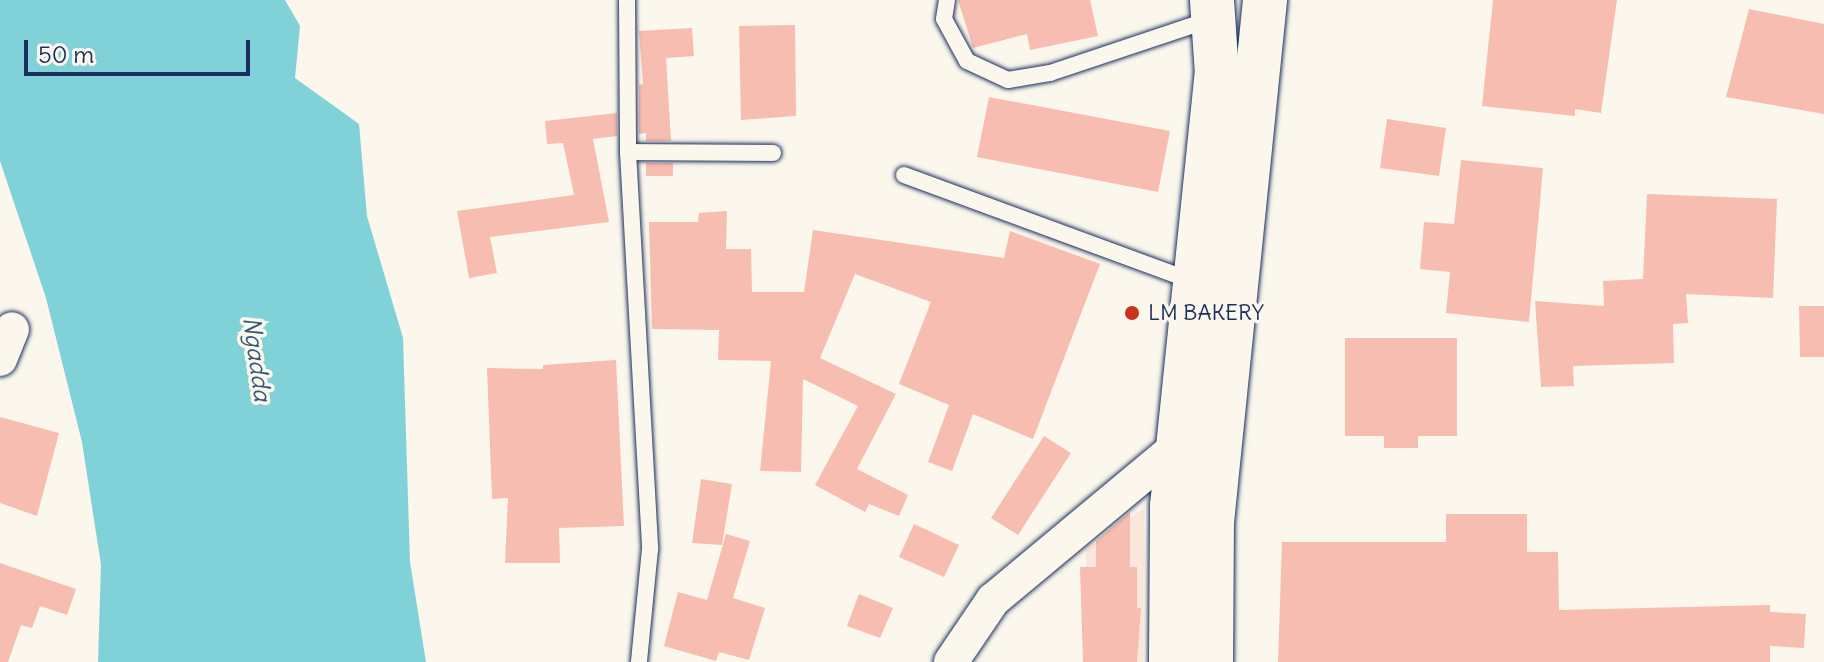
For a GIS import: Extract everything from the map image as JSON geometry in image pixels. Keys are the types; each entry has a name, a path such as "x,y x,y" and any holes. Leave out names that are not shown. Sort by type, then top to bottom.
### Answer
{"main road":[{"path":"1211,662 1212,522 1265,0"},
{"path":"1171,662 1172,506 1217,74 1214,9"}],"street":[{"path":"951,662 993,600 1178,446"}],"lane":[{"path":"627,0 628,152 650,549 639,662"},
{"path":"947,0 944,19 967,61 1008,80 1050,73 1214,9"},
{"path":"628,152 773,153"},
{"path":"904,175 1196,283"}],"shaded area":[{"path":"1144,508 1143,662 1086,662 1086,550"}],"water":[{"name":"Ngadda","path":"0,0 285,0 300,26 295,78 359,124 367,216 403,338 410,562 426,662 98,662 101,565 82,442 46,298 0,161"}],"building":[{"path":"958,0 1090,0 1098,36 1030,50 1027,34 973,48"},
{"path":"1493,0 1617,0 1601,113 1575,109 1575,116 1482,106"},
{"path":"1749,9 1824,24 1824,114 1726,97"},
{"path":"795,25 796,116 741,120 739,26"},
{"path":"692,28 694,56 666,58 671,141 646,141 646,133 639,134 639,85 643,84 639,31"},
{"path":"989,97 1170,131 1158,192 977,157"},
{"path":"617,113 617,136 593,139 609,222 490,237 497,273 469,278 457,211 574,195 563,143 547,144 545,121"},
{"path":"1387,119 1446,128 1439,176 1380,168"},
{"path":"1461,160 1543,168 1529,322 1446,313 1450,272 1420,269 1424,222 1454,224"},
{"path":"646,163 673,163 673,176 646,176"},
{"path":"1647,194 1777,199 1773,298 1686,294 1688,323 1673,324 1674,363 1573,366 1574,386 1541,387 1535,301 1604,306 1603,281 1643,279"},
{"path":"727,211 726,249 751,249 752,292 804,292 813,230 1004,258 1010,231 1100,264 1033,439 973,414 952,471 928,462 949,405 899,384 931,302 855,274 820,358 896,394 857,469 908,495 899,516 869,504 865,512 815,485 858,406 803,379 801,472 760,471 771,361 718,360 719,330 652,329 649,222 698,222 699,213"},
{"path":"1799,306 1824,306 1824,357 1800,357"},
{"path":"1345,338 1457,338 1457,436 1418,436 1418,448 1384,448 1384,436 1345,436"},
{"path":"616,360 624,526 559,528 560,563 505,563 508,498 492,499 487,368 543,369 543,365"},
{"path":"0,417 59,433 37,516 0,503"},
{"path":"1044,436 1071,453 1018,535 991,518"},
{"path":"701,479 732,484 722,545 692,543"},
{"path":"1130,512 1130,567 1137,567 1137,608 1141,608 1137,662 1083,662 1080,567 1096,567 1096,541"},
{"path":"1446,514 1527,514 1527,552 1558,552 1559,610 1770,605 1770,612 1806,614 1804,648 1770,646 1770,662 1278,662 1282,542 1446,542"},
{"path":"914,524 959,545 944,577 899,557"},
{"path":"726,534 750,541 733,598 765,608 749,660 719,652 716,661 664,646 678,592 707,600"},
{"path":"0,563 76,589 67,615 40,606 32,628 21,625 8,662 0,662"},
{"path":"859,594 893,608 880,638 847,626"}],"place":[{"name":"LM BAKERY","path":"1132,313"}]}
